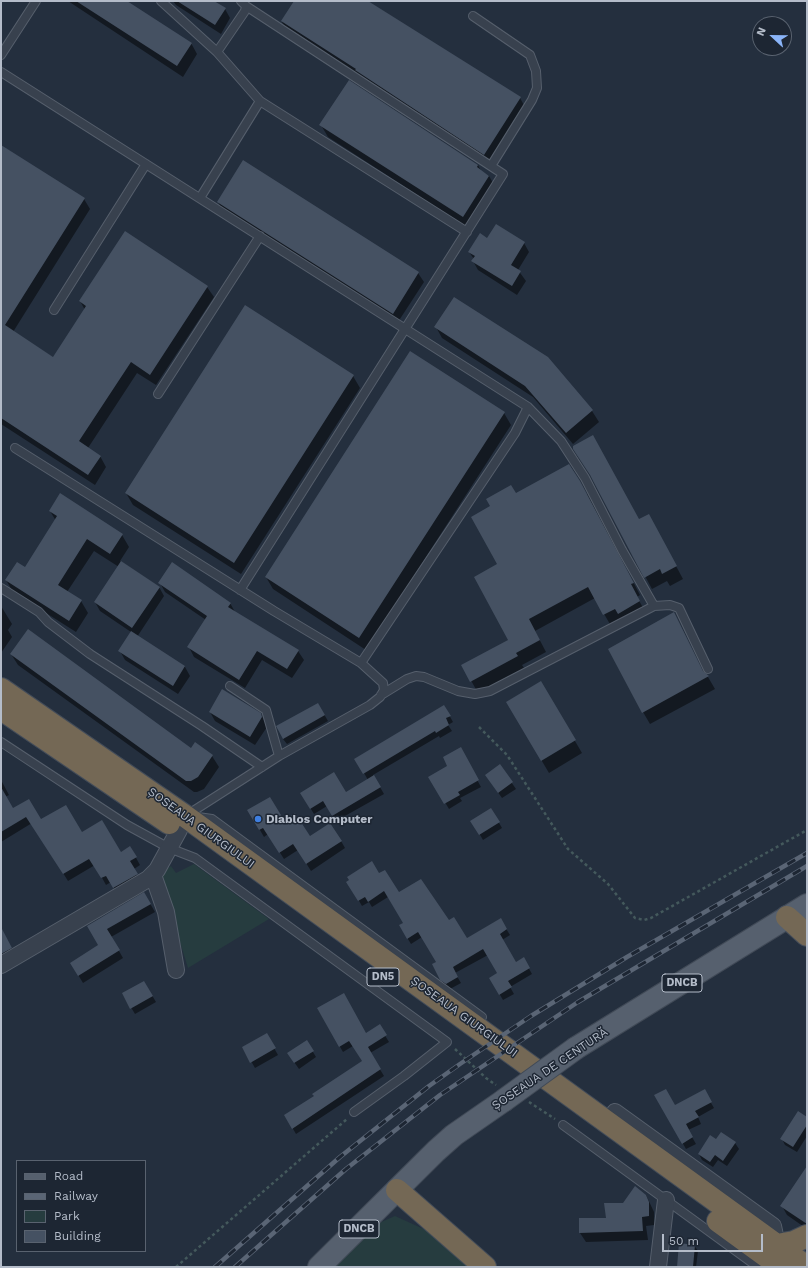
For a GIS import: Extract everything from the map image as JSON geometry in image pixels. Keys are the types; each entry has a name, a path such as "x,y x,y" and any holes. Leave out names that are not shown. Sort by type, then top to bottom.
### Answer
{"highway":[{"name":"ȘOSEAUA GIURGIULUI","path":"1,689 177,831"},
{"name":"ȘOSEAUA GIURGIULUI","path":"1,709 177,831 765,1258 781,1267"},
{"path":"787,917 807,935"},
{"path":"398,1190 485,1267"},
{"path":"765,1258 807,1236"},
{"name":"ȘOSEAUA GIURGIULUI","path":"765,1258 807,1267"}],"main road":[{"name":"ȘOSEAUA DE CENTURĂ","path":"319,1267 398,1190 422,1164 454,1135 576,1048 807,905"}],"street":[{"path":"1,965 153,875 177,831"},
{"path":"153,875 166,912 176,970"},
{"path":"615,1112 773,1226 765,1258"},
{"path":"658,1267 666,1200"}],"lane":[{"path":"1,55 36,1"},
{"path":"161,1 218,52 260,101 467,232"},
{"path":"218,52 245,11 244,3"},
{"path":"240,590 503,174 244,3"},
{"path":"473,16 530,55 536,71 537,88 532,100 491,166"},
{"path":"1,72 528,407 560,441 586,478 622,550 654,606"},
{"path":"200,198 260,101"},
{"path":"54,310 146,164"},
{"path":"158,394 260,236"},
{"path":"361,663 514,433 528,407"},
{"path":"15,448 240,590 361,663 383,683 384,690 381,695"},
{"path":"1,588 39,612 52,626 90,654 202,726 262,767"},
{"path":"177,831 262,767 370,705 381,695 407,679 416,676 424,677 458,691 475,694 490,691 654,606 670,604 679,608 708,669"},
{"path":"230,686 266,710 279,756"},
{"path":"1,742 127,825 177,831 212,819 482,1017"},
{"path":"177,831 195,858 447,1042 404,1076 354,1112"},
{"name":"ȘOSEAUA GIURGIULUI","path":"563,1125 666,1200 765,1258"}],"path":[{"path":"479,727 507,755 568,848 608,884 636,918 644,920 651,918 807,830"},
{"path":"176,1267 354,1112"}],"green space":[{"path":"194,864 269,919 188,968 159,874 171,866 176,873"},
{"path":"395,1216 439,1236 472,1267 327,1267 372,1226"}],"building":[{"path":"76,1 127,1 192,43 177,66"},
{"path":"177,1 214,1 226,8 215,25"},
{"path":"294,1 368,1 521,97 484,155 355,70 356,69 281,21"},
{"path":"349,80 478,165 477,167 489,176 463,217 319,125"},
{"path":"1,145 85,198 5,325 53,357 86,306 79,301 125,231 208,286 150,375 131,362 79,441 101,456 88,475 1,418"},
{"path":"243,160 419,272 393,314 217,202"},
{"path":"496,224 525,242 511,265 521,271 512,286 471,261 475,256 468,252 480,233 487,238"},
{"path":"454,297 548,357 593,410 566,433 525,386 434,327"},
{"path":"245,305 354,375 234,563 125,493"},
{"path":"410,351 505,412 359,638 265,577"},
{"path":"593,435 639,519 649,514 677,566 662,574 660,569 644,578 590,475 573,449 573,446"},
{"path":"569,464 580,481 634,583 631,584 640,601 618,614 615,609 603,615 588,587 529,619 540,640 516,653 518,656 470,682 461,665 508,640 474,577 497,564 471,517 490,506 486,499 511,485 516,493"},
{"path":"60,493 123,534 110,554 87,539 58,585 82,600 69,621 5,580 17,562 25,567 57,516 49,511"},
{"path":"121,561 160,587 132,628 94,602"},
{"path":"172,562 231,603 228,607 299,650 287,669 257,651 239,680 187,647 207,616 158,583"},
{"path":"674,612 703,671 709,676 642,713 608,649"},
{"path":"28,629 191,748 195,742 213,755 198,777 191,781 186,781 10,654"},
{"path":"131,631 185,666 173,686 118,651"},
{"path":"541,681 576,740 541,761 506,702"},
{"path":"222,689 261,713 262,717 250,737 209,712"},
{"path":"318,703 325,715 283,739 276,726"},
{"path":"444,705 451,716 446,718 449,725 436,733 435,731 363,774 354,759"},
{"path":"461,747 479,780 458,792 460,795 444,804 428,777 447,766 443,757"},
{"path":"500,764 513,782 498,793 485,775"},
{"path":"334,772 346,792 374,775 381,787 332,816 323,801 310,809 300,793"},
{"path":"1,787 13,808 29,799 41,819 66,805 82,832 102,820 121,852 130,846 137,857 130,861 138,874 113,888 106,876 101,878 89,859 63,874 26,817 1,832"},
{"path":"270,797 284,820 295,813 310,836 330,823 342,841 306,864 293,844 279,853 263,828 259,830 247,810"},
{"path":"491,808 500,822 479,835 470,821"},
{"path":"372,861 379,873 385,870 399,892 421,879 449,920 454,917 467,938 501,918 507,929 500,934 516,962 524,957 530,968 508,981 512,987 499,995 489,978 497,973 483,949 453,967 458,977 446,984 440,980 432,964 436,962 418,932 407,939 399,925 403,923 384,891 368,902 365,897 358,901 346,882 349,880 347,877"},
{"path":"144,892 151,904 107,929 120,950 78,976 70,963 98,945 87,926"},
{"path":"1,927 12,948 1,954"},
{"path":"144,981 153,996 130,1009 122,993"},
{"path":"344,993 366,1033 380,1024 387,1035 368,1047 381,1069 292,1129 284,1115 314,1096 312,1094 362,1061 349,1041 339,1047 317,1008"},
{"path":"267,1033 276,1048 250,1063 242,1047"},
{"path":"307,1040 314,1051 294,1063 287,1053"},
{"path":"666,1089 675,1105 705,1089 712,1102 695,1111 699,1117 686,1124 693,1137 682,1144 654,1095"},
{"path":"798,1111 807,1117 807,1125 793,1147 780,1139"},
{"path":"721,1132 736,1142 723,1161 715,1155 710,1162 698,1154 710,1135 716,1139"},
{"path":"807,1166 807,1224 780,1206"},
{"path":"635,1186 646,1195 649,1202 649,1216 642,1217 643,1231 579,1233 579,1218 606,1218 604,1203 623,1203"},
{"path":"679,1243 695,1245 693,1267 677,1267"}],"railway":[{"path":"215,1267 340,1157 429,1086 460,1064 531,1016 627,957 807,853"},
{"path":"235,1267 346,1169 440,1095 578,1002 807,866"}],"place":[{"name":"Diablos Computer","path":"258,819"}]}
